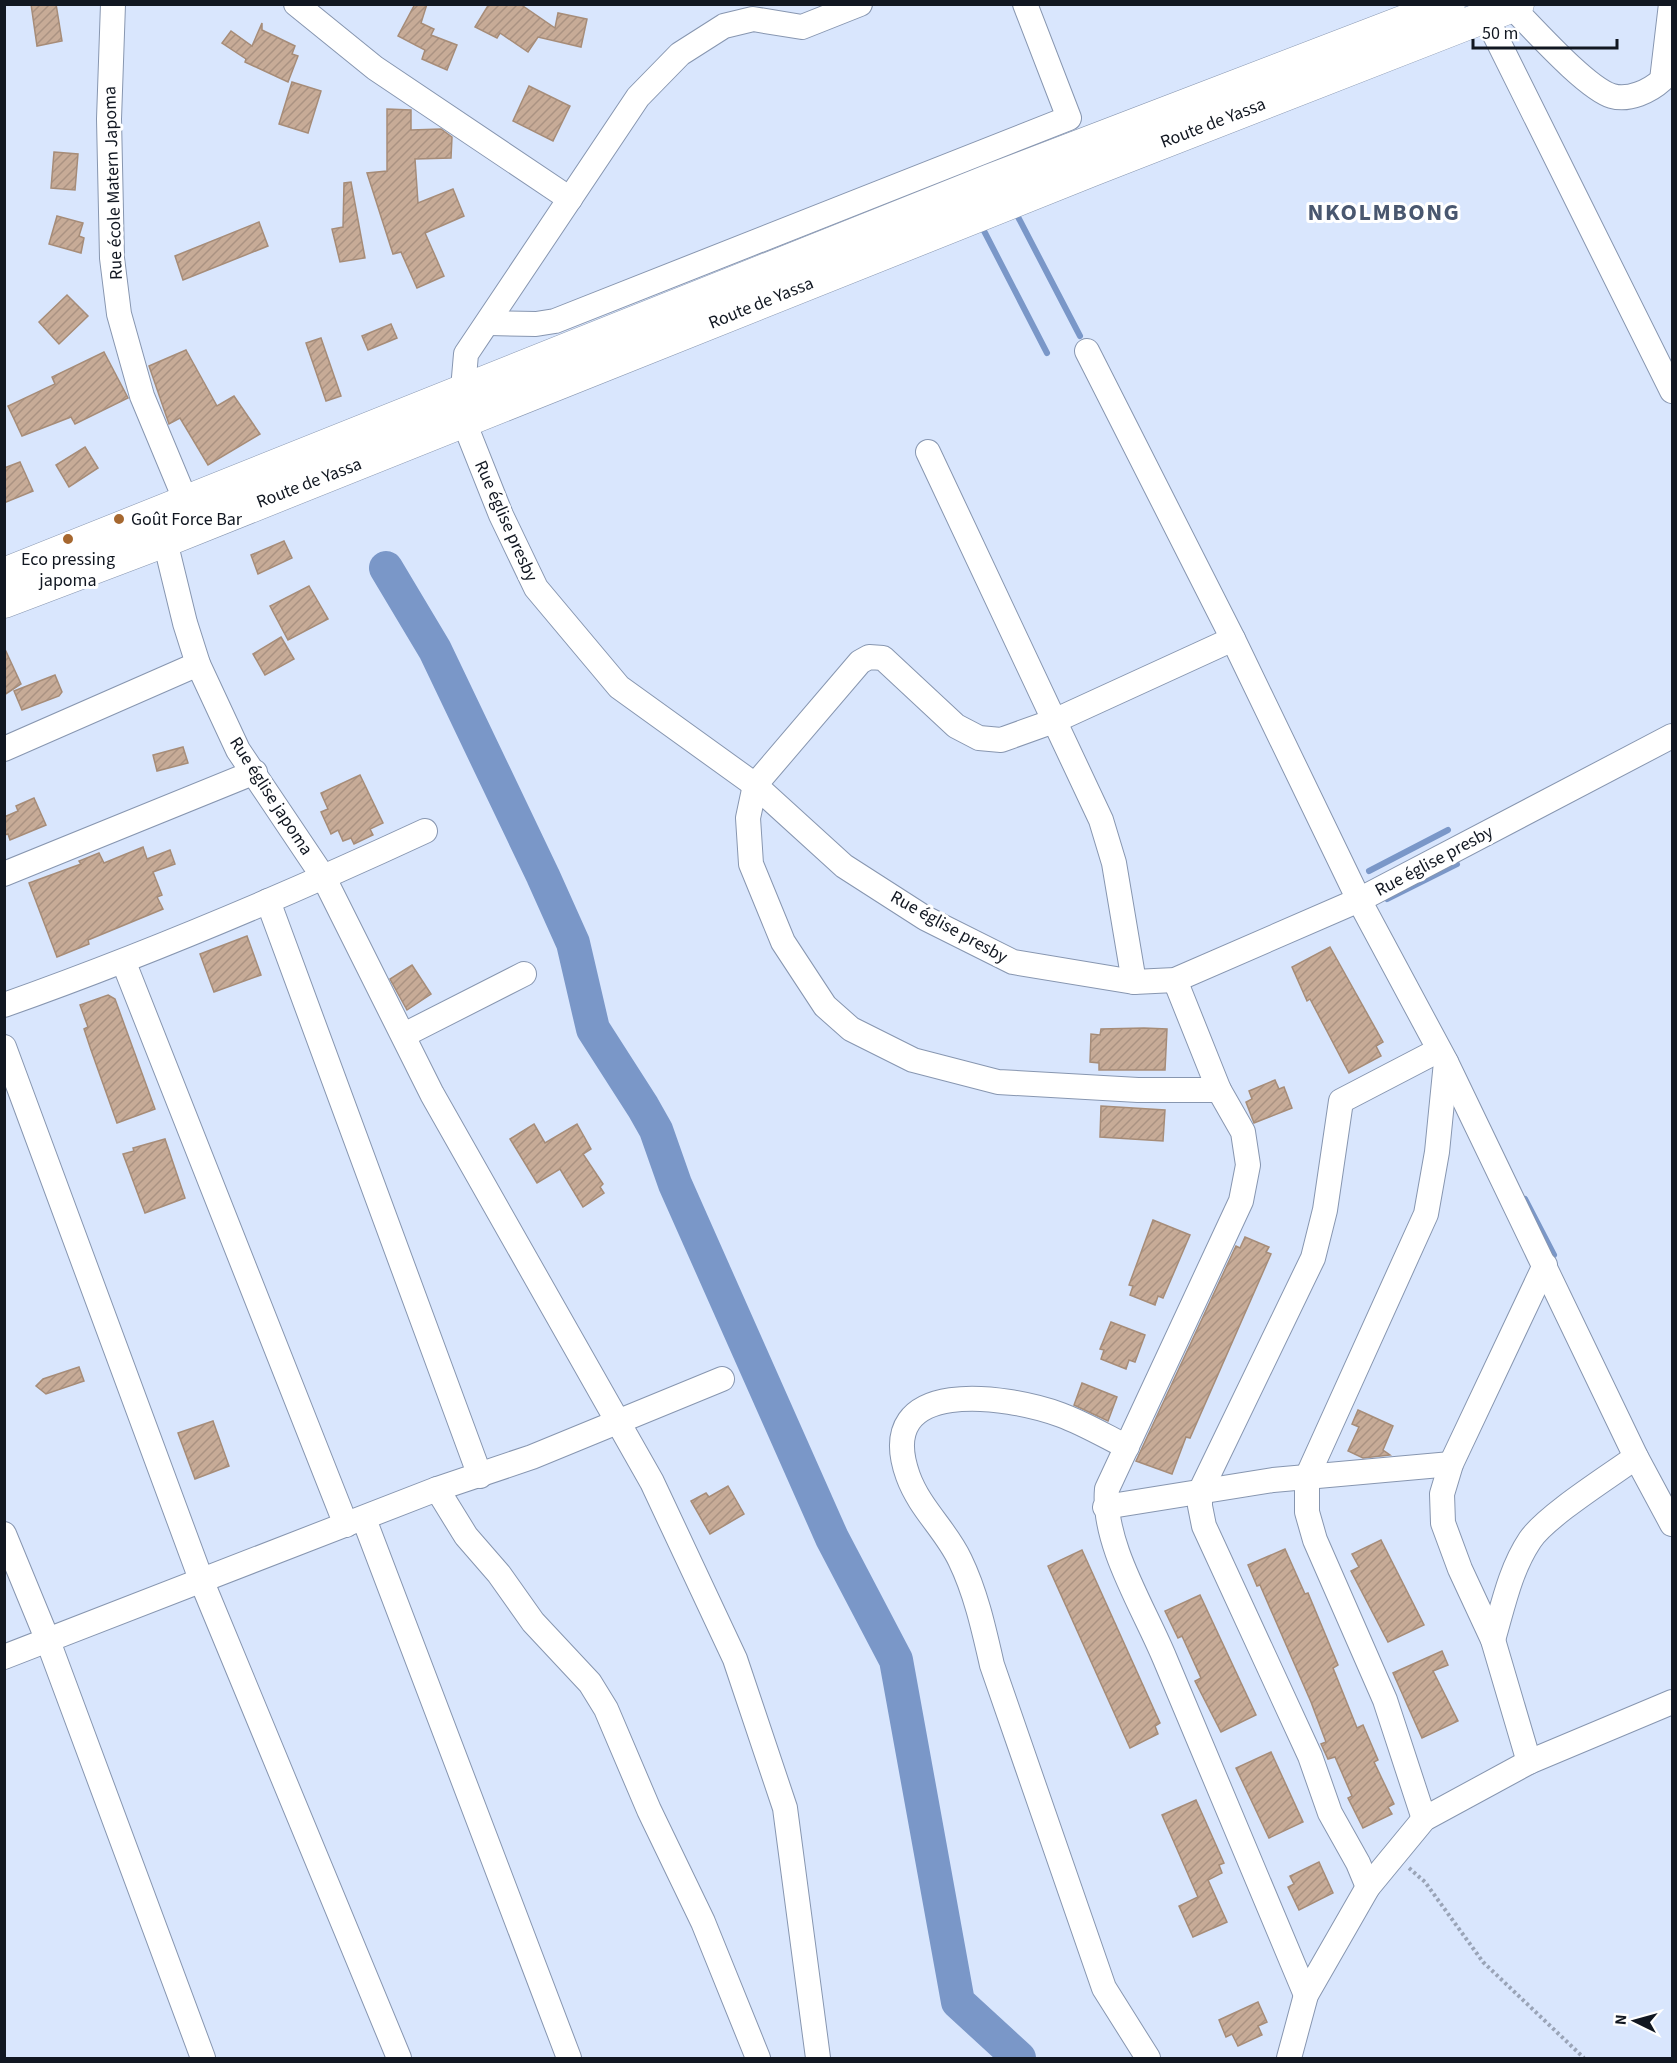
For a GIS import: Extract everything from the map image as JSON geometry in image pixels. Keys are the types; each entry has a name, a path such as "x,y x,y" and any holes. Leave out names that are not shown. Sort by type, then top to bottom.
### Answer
{"main road":[{"name":"Route de Yassa","path":"4,574 192,514 464,422 996,193 1442,13 1499,8"},
{"name":"Route de Yassa","path":"4,602 165,541 192,514 463,389 996,193"}],"street":[{"name":"Rue école Matern Japoma","path":"112,4 109,119 112,246 119,314 142,396 192,514"},
{"path":"296,4 375,68 570,199"},
{"path":"749,12 802,27 860,4"},
{"path":"489,323 536,324 555,321 1069,118 1025,4"},
{"path":"1499,8 1580,74 1612,96 1632,96 1653,89 1662,80 1671,4"},
{"path":"1499,8 1672,391"},
{"name":"Rue église presby","path":"749,12 680,54 638,97 525,263 489,323 466,354 463,389 464,422 501,515 536,588 619,687 755,785 844,866 925,918 1013,962 1134,982 1175,980 1359,900 1672,736"},
{"path":"1088,351 1233,639 1359,900 1442,1056 1636,1457 1672,1524"},
{"path":"928,452 1101,820 1114,863 1134,982"},
{"name":"Rue église japoma","path":"165,541 185,623 198,664 238,750 255,772 324,878 432,1094 651,1482 735,1659 785,1808 818,2058"},
{"path":"1219,1090 1138,1090 998,1082 913,1060 851,1029 825,1006 783,942 751,864 748,818 755,785 860,662 869,657 884,658 956,726 979,738 1001,740 1054,721 1233,639"},
{"path":"4,749 198,664"},
{"path":"4,874 255,772"},
{"path":"4,1005 124,963 324,878 425,831"},
{"path":"268,902 480,1476"},
{"path":"124,963 355,1522 569,2058"},
{"path":"404,1035 524,974"},
{"path":"1175,980 1219,1090 1244,1132 1248,1164 1241,1201 1107,1489 1105,1507 1112,1541 1147,1615 1306,1995"},
{"path":"4,1047 202,1582 399,2058"},
{"path":"1424,1819 1385,1700 1315,1540 1307,1512 1307,1477 1425,1214 1437,1152 1442,1056"},
{"path":"1368,1887 1359,1863 1330,1813 1310,1756 1204,1526 1200,1492 1312,1258 1325,1210 1341,1101 1442,1056"},
{"path":"1529,1762 1493,1640 1460,1569 1443,1523 1442,1494 1451,1464 1545,1265"},
{"path":"4,1657 437,1489 480,1476 722,1379"},
{"path":"1126,1447 1061,1415 1006,1401 942,1400 917,1410 903,1430 902,1451 908,1475 925,1512 960,1559 980,1616 992,1665 1104,1988 1148,2058"},
{"path":"1493,1640 1512,1574 1531,1539 1546,1523 1636,1457"},
{"path":"1105,1507 1307,1477 1451,1464"},
{"path":"437,1489 465,1536 499,1574 533,1622 590,1683 606,1709 649,1810 703,1922 758,2058"},
{"path":"4,1534 48,1641 203,2058"},
{"path":"1289,2058 1306,1995 1368,1887 1424,1819 1529,1762 1672,1702"}],"path":[{"path":"1395,1854 1425,1882 1483,1962 1584,2058"}],"building":[{"path":"31,4 56,4 62,41 37,46"},
{"path":"415,4 427,4 421,23 434,29 431,35 457,45 447,70 422,59 425,50 398,36"},
{"path":"489,4 520,4 555,28 558,13 587,19 581,47 538,37 528,52 500,33 497,38 475,27"},
{"path":"262,23 262,30 295,46 292,54 298,56 288,82 245,62 246,59 222,43 231,31 252,46"},
{"path":"292,82 321,91 308,133 279,124"},
{"path":"529,86 570,106 553,141 513,121"},
{"path":"387,109 411,110 411,130 441,129 452,137 451,158 415,159 418,203 453,189 464,216 425,233 444,276 417,288 401,252 393,254 367,173 387,171"},
{"path":"54,152 78,154 75,190 51,188"},
{"path":"351,182 365,258 340,262 332,229 343,227 344,183"},
{"path":"57,216 83,223 79,236 84,238 81,253 49,244"},
{"path":"259,222 268,246 183,280 175,256"},
{"path":"67,295 88,316 59,344 39,322"},
{"path":"391,324 397,338 368,350 362,336"},
{"path":"321,338 341,396 326,401 306,343"},
{"path":"186,350 217,406 234,396 260,434 208,465 180,418 169,424 149,366"},
{"path":"104,352 128,398 75,424 71,417 22,436 8,406 55,384 52,377"},
{"path":"85,447 98,468 69,487 56,465"},
{"path":"20,462 33,491 4,503 4,468"},
{"path":"284,541 292,558 258,574 251,555"},
{"path":"309,586 328,619 288,640 270,606"},
{"path":"281,637 294,659 265,675 253,654"},
{"path":"4,647 21,684 4,695"},
{"path":"55,675 62,692 59,696 22,710 14,691"},
{"path":"183,747 188,763 157,771 153,755"},
{"path":"360,775 383,823 370,829 373,835 354,844 351,838 343,841 338,830 331,834 321,812 328,809 321,793"},
{"path":"34,798 46,825 10,840 8,834 4,835 4,817 18,811 16,806"},
{"path":"143,847 147,859 170,850 175,864 153,872 162,895 157,897 163,909 88,940 89,944 57,957 29,883 81,864 79,861 99,853 104,863"},
{"path":"247,936 261,975 214,992 200,954"},
{"path":"1330,947 1383,1042 1376,1046 1381,1056 1349,1073 1310,999 1307,1001 1292,967"},
{"path":"412,965 431,994 407,1010 390,979"},
{"path":"108,995 115,999 155,1109 117,1123 84,1029 88,1027 80,1005"},
{"path":"1101,1029 1167,1029 1165,1070 1099,1070 1099,1063 1090,1062 1091,1034 1100,1035"},
{"path":"1275,1080 1279,1089 1284,1087 1292,1108 1254,1123 1246,1102 1252,1099 1249,1091"},
{"path":"1101,1106 1165,1110 1163,1141 1100,1137"},
{"path":"534,1124 545,1143 577,1124 591,1149 583,1154 603,1184 600,1187 604,1193 583,1207 560,1169 537,1183 510,1139"},
{"path":"165,1139 185,1198 145,1213 123,1154 134,1151 133,1148"},
{"path":"1153,1220 1190,1235 1163,1298 1158,1296 1155,1305 1130,1295 1133,1286 1129,1285"},
{"path":"1245,1237 1269,1247 1266,1252 1271,1254 1190,1438 1186,1437 1172,1474 1136,1461 1236,1246 1240,1248"},
{"path":"1111,1322 1145,1335 1135,1362 1129,1360 1126,1369 1101,1359 1104,1350 1100,1349"},
{"path":"79,1367 84,1381 46,1394 36,1386 43,1379"},
{"path":"1082,1383 1117,1397 1108,1421 1074,1405"},
{"path":"1358,1410 1393,1426 1383,1450 1390,1455 1363,1458 1348,1451 1359,1427 1352,1424"},
{"path":"213,1421 229,1466 195,1479 178,1433"},
{"path":"728,1486 744,1514 710,1534 691,1501 706,1493 709,1497"},
{"path":"1381,1540 1424,1625 1388,1642 1351,1571 1359,1567 1352,1554"},
{"path":"1285,1549 1305,1594 1308,1593 1338,1665 1333,1668 1357,1728 1363,1725 1378,1760 1374,1762 1394,1804 1388,1807 1392,1814 1363,1828 1348,1798 1352,1796 1335,1757 1328,1759 1321,1744 1326,1742 1311,1702 1260,1585 1257,1586 1248,1565"},
{"path":"1082,1550 1160,1723 1155,1726 1158,1734 1130,1748 1048,1566"},
{"path":"1200,1595 1256,1715 1221,1732 1195,1681 1201,1678 1182,1636 1178,1638 1165,1611"},
{"path":"1442,1651 1448,1665 1433,1671 1458,1721 1422,1738 1393,1673"},
{"path":"1271,1752 1303,1822 1269,1838 1236,1768"},
{"path":"1196,1800 1224,1863 1219,1865 1222,1873 1208,1880 1227,1922 1193,1937 1179,1906 1198,1897 1162,1815"},
{"path":"1319,1862 1333,1893 1299,1910 1288,1887 1294,1884 1290,1876"},
{"path":"1258,2002 1267,2022 1258,2026 1262,2035 1238,2046 1232,2034 1226,2037 1219,2020"}],"waterway":[{"path":"1017,215 1080,336"},
{"path":"982,227 1047,353"},
{"path":"386,568 435,650 543,876 573,943 593,1029 656,1130 675,1184 832,1538 896,1660 958,2002 1019,2058"},
{"path":"1369,871 1448,830"},
{"path":"1387,899 1457,864"},
{"path":"1525,1199 1554,1255"}],"place":[{"name":"Goût Force Bar","path":"119,519"},
{"name":"Eco pressing japoma","path":"68,539"}],"district":[{"name":"NKOLMBONG","path":"1384,212"}]}
